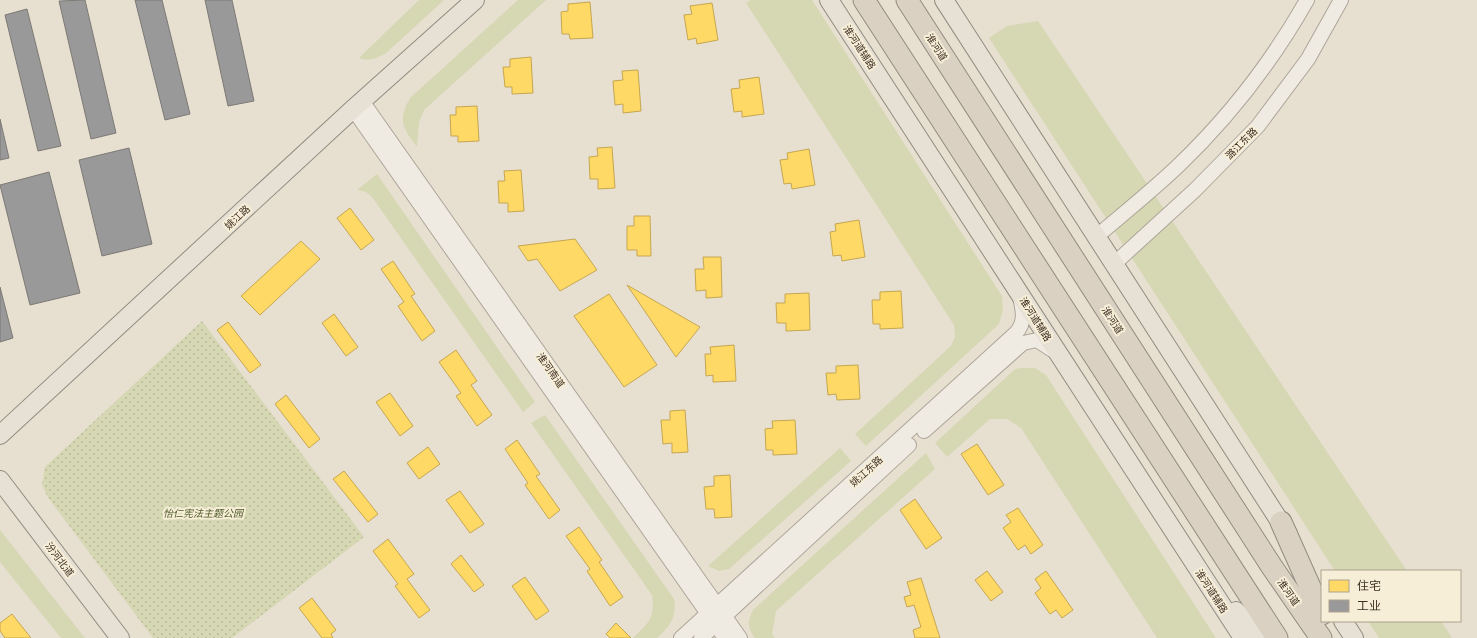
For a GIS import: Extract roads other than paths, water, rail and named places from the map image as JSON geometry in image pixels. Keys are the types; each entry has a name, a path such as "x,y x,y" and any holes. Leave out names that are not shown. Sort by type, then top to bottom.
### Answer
{"highway":[{"path":"864,0 1277,638"},
{"name":"淮河道","path":"907,0 1268,561 1321,638"},
{"path":"1281,522 1321,612"},
{"path":"1325,622 1333,638"}],"main road":[{"name":"姚江路","path":"0,435 358,105 475,0"},
{"name":"淮河道辅路","path":"830,0 1057,353 1243,638"},
{"path":"944,0 1321,585"},
{"name":"汾河北道","path":"0,480 120,638"},
{"path":"1197,567 1260,638"},
{"path":"1344,622 1354,638"}],"street":[{"path":"1097,236 1179,164 1242,97 1296,20 1307,0"},
{"name":"潞江东路","path":"1114,264 1195,190 1258,126 1308,59 1341,0"},
{"name":"淮河南道","path":"358,105 716,615 740,638"},
{"name":"姚江东路","path":"701,638 716,615 1022,327 1023,320 1019,292"},
{"name":"姚江东路","path":"681,638 716,615 1023,343 1037,340 1044,343 1057,353"},
{"name":"淮河南道","path":"716,615 725,638"}],"park label":[{"name":"怡仁宪法主题公园","path":"203,513"}]}
